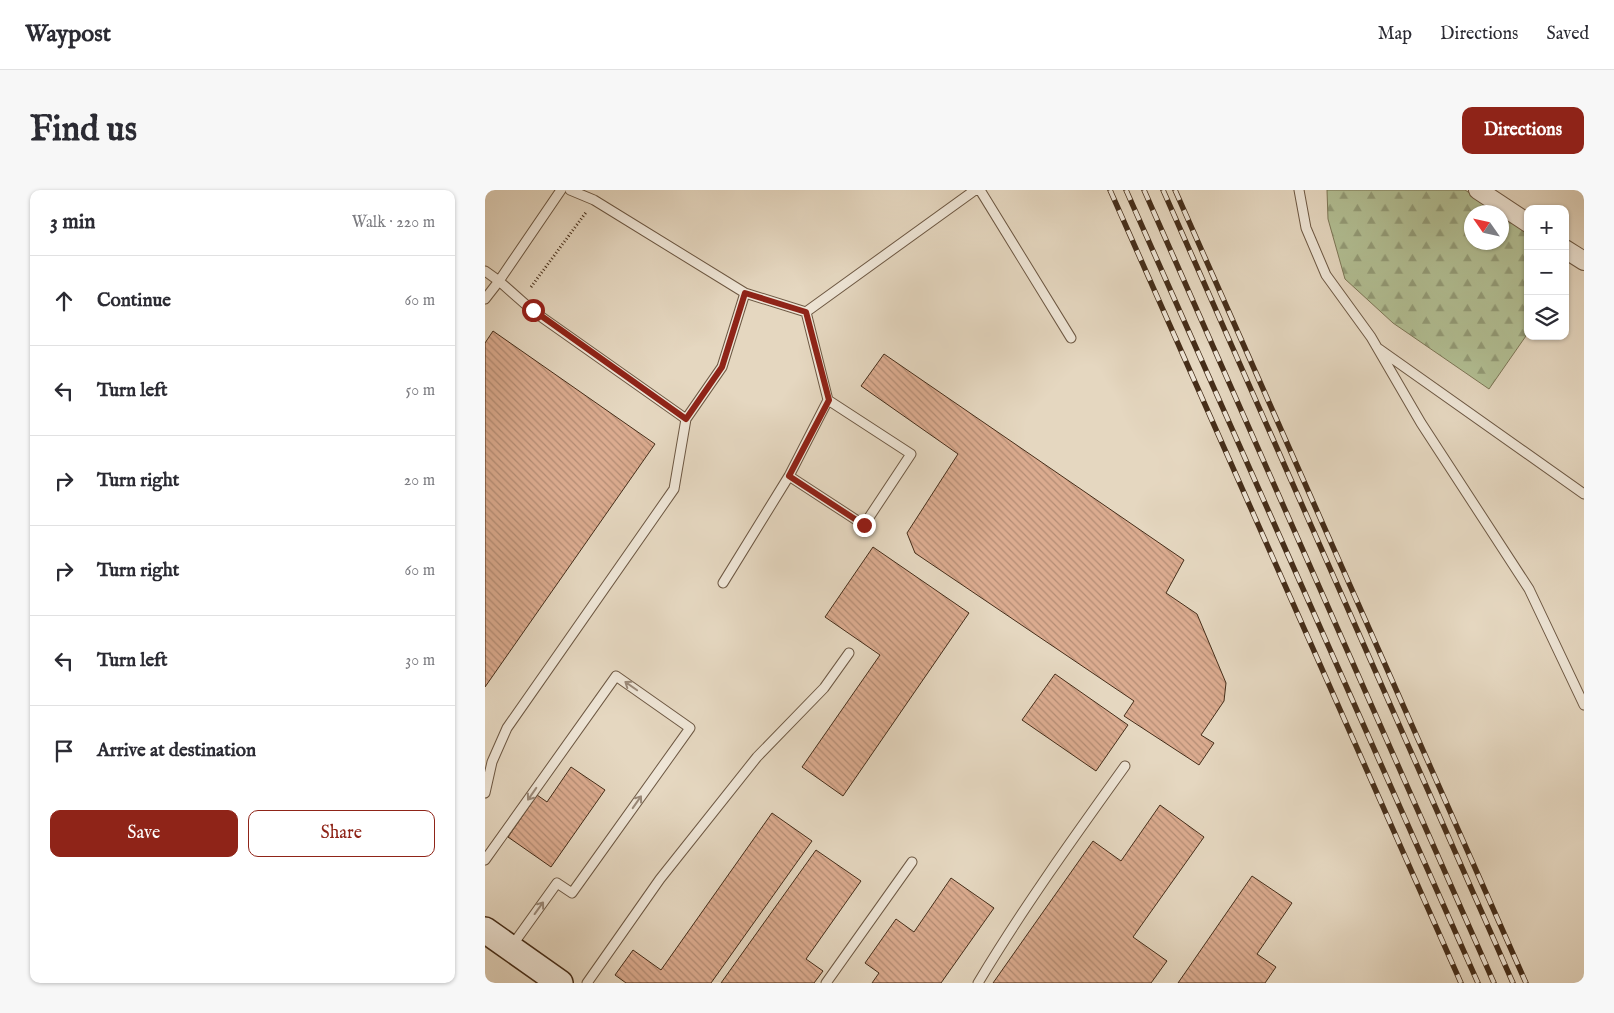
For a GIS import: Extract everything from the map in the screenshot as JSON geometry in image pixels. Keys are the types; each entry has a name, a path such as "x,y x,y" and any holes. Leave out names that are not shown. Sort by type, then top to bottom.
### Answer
{"main road":[{"path":"485,930 511,948 550,980"}],"street":[{"path":"1478,190 1524,220"},
{"path":"1567,250 1584,261"}],"lane":[{"path":"485,299 561,190"},
{"path":"570,190 594,200 745,293 806,312"},
{"path":"806,312 975,190"},
{"path":"980,190 1071,338"},
{"path":"1299,190 1306,228 1326,275 1377,347 1421,422 1529,589 1584,705"},
{"path":"485,271 533,310 686,419"},
{"path":"485,793 492,762 507,728 674,488 686,419 722,367 745,293"},
{"path":"789,476 864,525 911,454 829,400 806,312"},
{"path":"1377,347 1584,494"},
{"path":"723,583 789,476 829,400"},
{"path":"587,983 661,879 757,757 824,688 849,653"},
{"path":"485,860 616,676 690,728 573,893 557,882 511,948"},
{"path":"978,983 997,951 1062,855 1125,766"},
{"path":"826,983 912,862"}],"path":[{"path":"531,287 594,200"}],"green space":[{"path":"1327,190 1465,190 1488,205 1464,205 1464,250 1509,250 1509,219 1524,229 1524,339 1489,389 1393,323 1345,279 1328,219"}],"building":[{"path":"493,331 655,444 485,687 485,343"},
{"path":"884,354 1184,560 1166,593 1197,614 1226,683 1224,701 1201,735 1214,743 1199,765 1124,716 1134,701 915,553 907,533 958,454 861,386"},
{"path":"873,547 969,613 843,796 802,767 880,655 825,617"},
{"path":"1055,674 1128,725 1096,771 1022,720"},
{"path":"571,767 605,790 551,867 508,837 537,795 547,802"},
{"path":"1160,805 1204,837 1133,937 1167,961 1151,983 993,983 1093,841 1121,861"},
{"path":"772,813 812,841 711,983 626,983 615,975 633,950 661,970"},
{"path":"816,850 861,881 806,959 823,971 814,983 721,983"},
{"path":"1252,876 1292,903 1257,954 1276,967 1265,983 1178,983"},
{"path":"951,878 994,908 941,983 872,983 879,973 865,963 896,919 914,932"}],"railway":[{"path":"1110,190 1461,983"},
{"path":"1126,190 1478,983"},
{"path":"1144,190 1494,983"},
{"path":"1163,190 1513,983"},
{"path":"1175,190 1526,983"}],"route":[{"path":"533,310 686,419 722,367 745,293 806,312 829,400 789,476 864,525"}]}
